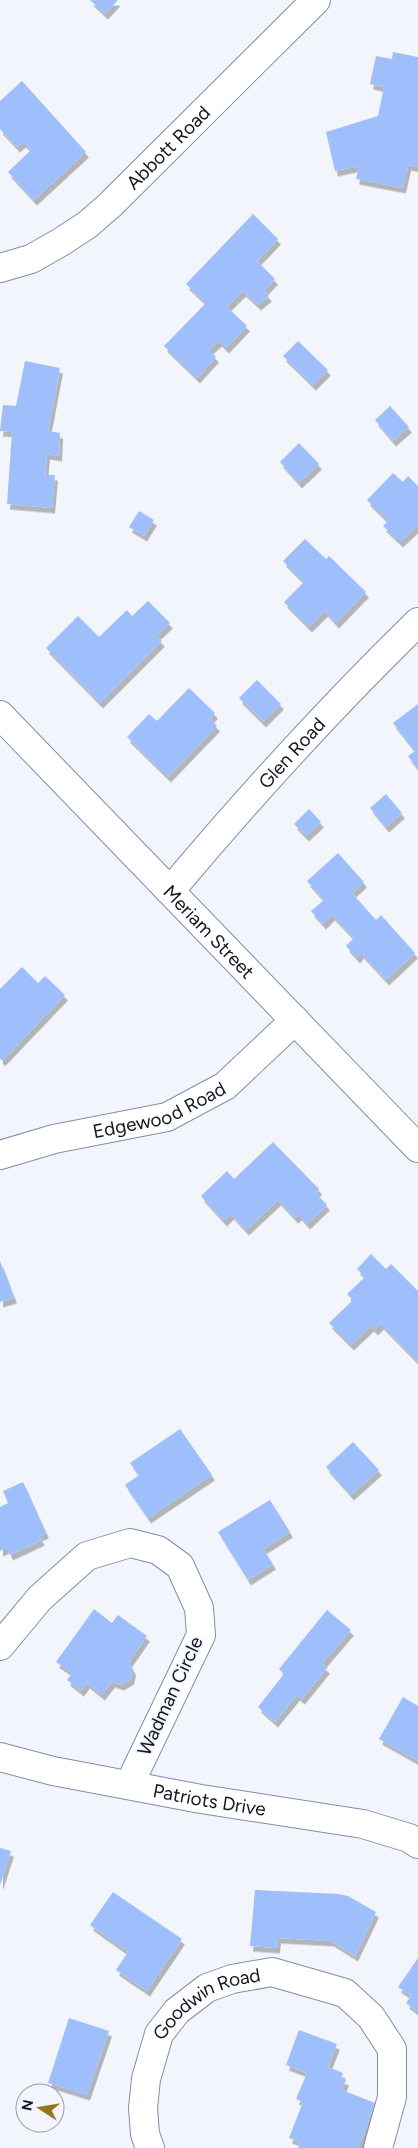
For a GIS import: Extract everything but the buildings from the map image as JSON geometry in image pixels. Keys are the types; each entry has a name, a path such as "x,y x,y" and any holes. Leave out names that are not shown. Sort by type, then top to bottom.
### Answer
{"street":[{"name":"Abbott Road","path":"0,268 31,259 62,242 87,225 117,198 316,0"},
{"name":"Glen Road","path":"170,891 259,787 362,677 418,622"},
{"name":"Meriam Street","path":"0,715 418,1148"},
{"name":"Edgewood Road","path":"0,1155 54,1139 167,1117 226,1086 295,1020"},
{"name":"Wadman Circle","path":"0,1646 40,1598 86,1556 130,1543 158,1550 180,1566 200,1608 201,1635 129,1785"},
{"name":"Patriots Drive","path":"0,1757 53,1771 230,1804 363,1824 409,1838 418,1844"},
{"name":"Goodwin Road","path":"150,2148 145,2134 144,2099 146,2079 159,2034 177,2011 207,1988 232,1979 272,1972 344,1993 371,2017 392,2049 392,2097 378,2148"}]}
